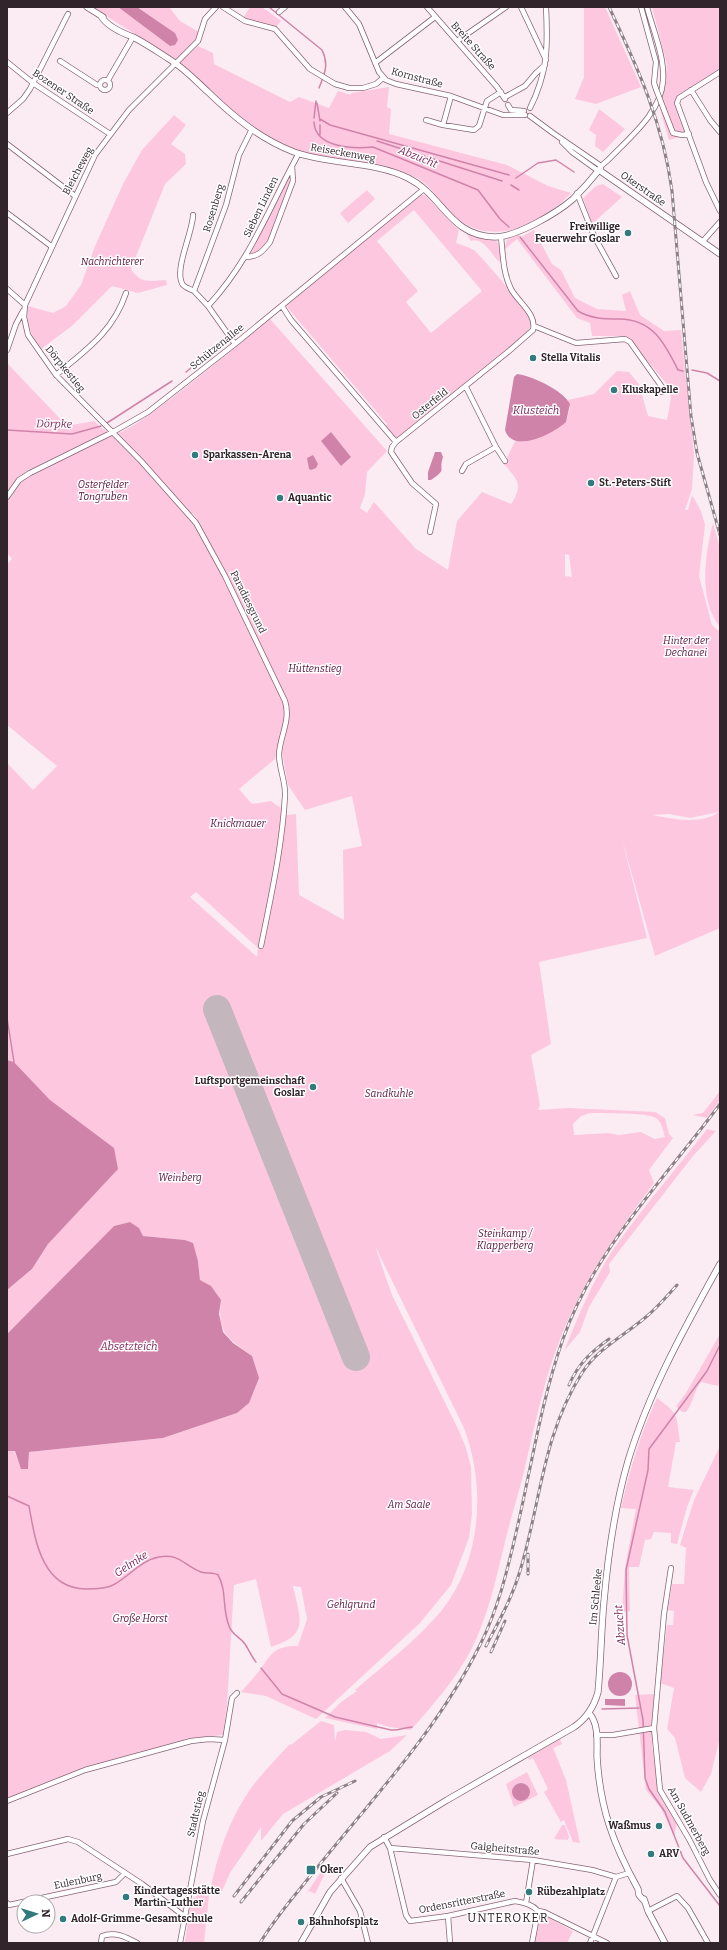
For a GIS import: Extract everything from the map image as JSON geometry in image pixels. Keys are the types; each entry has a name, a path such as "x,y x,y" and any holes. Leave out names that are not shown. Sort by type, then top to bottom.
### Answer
{"main road":[{"name":"Reiseckenweg","path":"87,7 131,34 133,37 175,64 191,76 235,117 252,130 272,142 299,153 325,160 388,171 408,178 424,189 451,218 466,230 483,236 499,237 526,229 578,193 590,177 600,169"},
{"name":"Okerstraße","path":"600,169 720,254"},
{"name":"Okerstraße","path":"692,233 720,250"},
{"name":"Im Schleeke","path":"301,1943 322,1904 341,1878 364,1852 384,1837 574,1727 589,1713 598,1692 606,1583 617,1512 628,1462 640,1427 669,1357 720,1264"},
{"path":"589,1713 596,1721 598,1766 604,1813 607,1817 617,1850 665,1943"}],"street":[{"name":"Bleicheweg","path":"25,305 92,160 110,134 140,97 198,41 205,19 216,7"},
{"path":"223,7 245,21 275,29 307,66 324,78 346,87 358,88 374,85 383,78"},
{"path":"280,12 284,7"},
{"name":"Kornstraße","path":"345,7 359,24 375,63 383,78 396,84 450,96 504,114 526,114"},
{"name":"Breite Straße","path":"427,7 505,98 525,86 545,63"},
{"path":"457,41 506,7"},
{"path":"521,7 545,63"},
{"path":"508,105 511,110 526,114 526,108 530,108 538,89 545,63 548,43 546,7"},
{"path":"641,7 656,62 654,83 656,89 673,133 682,135 689,134"},
{"path":"600,169 652,112 663,88 662,62 647,7"},
{"path":"7,113 23,99 33,83 68,14"},
{"path":"375,63 435,17"},
{"path":"60,61 97,85 100,85 103,89 108,89 110,84 108,80 133,37"},
{"name":"Bozener Straße","path":"7,62 33,83 110,134"},
{"path":"720,72 691,90 680,98 677,103 706,182 720,211"},
{"path":"100,85 102,80 108,80"},
{"path":"691,90 710,120 720,132"},
{"path":"426,120 443,125 474,130 479,126 487,101 501,92"},
{"path":"443,125 450,96"},
{"name":"Okerstraße","path":"526,114 557,136 572,152 600,169"},
{"name":"Rosenberg","path":"194,291 226,205 239,155 252,130"},
{"path":"7,144 75,196"},
{"name":"Sieben Linden","path":"208,306 226,286 246,257 299,153"},
{"name":"Sieben Linden","path":"246,257 255,257 264,250 270,242 293,181 292,165"},
{"name":"Schützenallee","path":"7,497 16,484 30,473 113,432 148,412 235,344 424,189"},
{"path":"578,193 597,242 616,276"},
{"path":"7,214 51,246"},
{"name":"Rosenberg","path":"193,215 193,228 183,260 181,277 184,286 194,291 208,306 235,344"},
{"path":"704,240 720,222"},
{"path":"499,237 507,280 512,291 531,315 534,326 576,343 622,339 627,340 658,382 662,392"},
{"path":"7,289 25,305 16,324 7,350"},
{"path":"56,376 106,332 118,314 126,293"},
{"path":"282,306 291,320 396,442 392,447 391,452 412,483 436,504 430,532"},
{"name":"Dörpkestieg","path":"23,311 28,335 56,376 113,432"},
{"name":"Osterfeld","path":"396,442 466,387 530,333 534,326"},
{"path":"466,387 496,447 505,461"},
{"name":"Paradiesgrund","path":"113,432 196,523 229,583 285,701 287,717 279,755 285,788 284,811 278,869 262,946"},
{"path":"462,471 466,464 496,447"},
{"name":"Am Sudmerberg","path":"671,1568 664,1614 651,1728 660,1790 720,1895"},
{"name":"Stadtstieg","path":"180,1943 203,1821 225,1740 232,1698 237,1693"},
{"path":"596,1735 613,1735 651,1728"},
{"path":"7,1801 85,1770 190,1741 209,1739 225,1740"},
{"path":"384,1837 390,1848"},
{"name":"Eulenburg","path":"7,1854 68,1839 78,1842 125,1873 184,1916"},
{"name":"Galgheitstraße","path":"390,1848 532,1860 592,1870 616,1877"},
{"name":"Ordensritterstraße","path":"390,1848 408,1919 413,1921 448,1916 513,1902 526,1903"},
{"path":"532,1860 526,1903 535,1907 538,1911 544,1912 592,1937 607,1943"},
{"name":"Eulenburg","path":"8,1904 116,1882 125,1873"},
{"path":"590,1943 616,1877 628,1873"},
{"path":"341,1878 360,1911 368,1943"},
{"path":"648,1910 677,1896 688,1908 708,1943"},
{"path":"532,1943 538,1911"},
{"path":"448,1916 450,1943"},
{"path":"100,1943 102,1936 121,1935 137,1943"}],"green space":[{"path":"92,7 118,7 170,46 175,33 137,7 169,7 180,21 199,32 196,39 176,60"},
{"path":"250,7 262,7 281,21 276,27 243,18"},
{"path":"584,7 605,7 641,87 596,104 575,99 584,77"},
{"path":"652,7 720,7 720,72 679,98 677,103 689,134 669,140 661,113 667,65"},
{"path":"198,46 213,53 214,64 290,102 299,97 329,108 338,91 351,95 351,93 389,87 387,107 391,109 389,134 507,165 548,186 571,193 546,215 516,229 500,232 484,231 468,226 448,211 429,187 417,178 396,170 323,157 295,150 278,143 262,133 248,123 179,63"},
{"path":"599,109 625,129 603,152 595,146 596,135 589,130"},
{"name":"Nachrichterer","path":"174,115 186,125 171,144 185,154 186,164 165,184 131,269 134,274 142,279 151,281 166,280 167,285 138,293 112,286 73,325 40,350 28,323 28,306 53,313 66,306 81,285 95,246 124,182 142,150"},
{"path":"292,165 293,181 290,190 264,249 246,257"},
{"path":"603,184 622,197 592,224 583,198 596,186"},
{"path":"367,190 375,199 348,223 340,213"},
{"path":"420,195 425,195 459,230 456,243 474,250 479,255 528,315 531,320 531,325 521,338 397,438 385,427 387,424 286,306","holes":["414,210 482,291 431,333 406,302 418,291 377,241"]},
{"path":"534,230 552,264 561,270 575,298 597,309 626,311 622,295 630,291 640,315 664,331 681,330 694,455 692,489 685,510 688,510 692,495 701,511 705,525 699,576 712,625 720,632 720,928 655,956 622,839 647,938 539,962 551,1044 531,1055 540,1105 538,1110 569,1108 655,1112 665,1118 669,1134 673,1138 649,1170 654,1183 613,1240 589,1279 568,1320 559,1342 542,1397 491,1597 477,1637 465,1661 451,1682 411,1730 389,1727 377,1723 377,1729 325,1718 341,1702 357,1691 355,1690 411,1642 442,1610 455,1590 465,1568 472,1546 476,1522 477,1498 475,1474 471,1451 464,1428 375,1246 392,1295 459,1431 466,1448 471,1467 472,1514 469,1538 451,1585 420,1623 316,1719 266,1696 241,1692 276,1650 285,1647 298,1646 307,1619 301,1587 293,1586 299,1617 297,1631 292,1637 271,1647 256,1579 234,1585 227,1705 223,1735 184,1739 184,1743 85,1770 7,1801 7,1451 14,1450 20,1466 28,1469 29,1452 163,1438 237,1413 252,1356 230,1339 226,1334 221,1320 221,1300 210,1286 200,1280 198,1261 185,1240 143,1236 139,1228 130,1222 114,1226 7,1334 7,1290 32,1269 48,1244 50,1100 14,1062 7,1060 7,763 33,790 57,766 7,725 7,564 12,559 7,553 7,500 10,496 7,491 7,363 67,426 94,421 104,430 117,433 128,429 145,418 217,363 270,319 387,451 367,472 365,494 360,508 367,513 374,502 416,549 448,570 457,521 482,492 511,504 518,487 515,478 504,464 515,441 523,442 566,422 570,408 568,400 594,394 617,371 629,372 639,384 648,416 667,420 671,398 666,383 626,336 592,336 590,323 577,318 517,239 504,250 507,240 518,235 521,237","holes":["187,514 194,514 229,577 283,698 207,545","565,554 569,555 572,577 565,576","289,711 282,752 288,785 305,810 352,796 362,846 343,850 344,920 299,895 296,814 287,815 281,808 271,801 252,804 239,789 275,759 284,717","719,812 704,819 695,820 652,815 669,814 690,818","196,892 258,948 257,957 190,897","590,1113 651,1116 660,1122 665,1137 655,1139 641,1132 619,1135 608,1133 574,1135 573,1124 581,1116"]},
{"path":"466,233 475,238 476,236 497,241 501,262 498,261 483,243 475,240 471,241"},
{"path":"713,523 720,548 720,627 708,604 705,576"},
{"path":"720,1091 720,1100 707,1118 692,1115 703,1113"},
{"path":"707,1129 716,1131 693,1156 609,1264 610,1272 589,1307 580,1332 564,1351 587,1298 607,1259 637,1217"},
{"path":"720,1334 720,1381 718,1386 701,1382 688,1409 686,1412 682,1412 676,1406 686,1393"},
{"path":"657,1398 670,1408 676,1416 680,1442 676,1442 668,1487 694,1490 687,1507 677,1544 671,1543 671,1533 654,1532 651,1539 645,1540 639,1567 629,1567 630,1611 622,1612 625,1568 636,1509 621,1508 636,1452 645,1425"},
{"path":"720,1446 720,1737 711,1774 701,1792 685,1778 675,1738 667,1729 674,1688 660,1683 667,1625 673,1625 674,1611 668,1610 672,1584 684,1584 686,1548 680,1545 694,1500"},
{"path":"654,1694 652,1746 659,1793 677,1823 674,1836 661,1808 646,1790 635,1695"},
{"path":"321,1721 334,1725 335,1742 337,1732 345,1730 366,1732 381,1739 407,1735 390,1751 283,1814 261,1841 261,1827 230,1873 222,1891 210,1891 220,1852 230,1826 235,1814 249,1791 290,1744 291,1745"},
{"path":"560,1739 562,1744 553,1748 566,1780 580,1843 573,1842 564,1820 561,1822 544,1792 548,1789 533,1758 529,1760 528,1758"},
{"path":"527,1772 538,1795 514,1807 506,1784"},
{"path":"562,1825 565,1825 569,1837 568,1840 554,1839"},
{"path":"323,1869 326,1871 315,1894 309,1891 306,1894"},
{"path":"198,1895 209,1895 204,1943 185,1942 191,1900"},
{"path":"542,1914 573,1931 567,1943 534,1943 539,1918"}],"water":[{"path":"118,7 137,7 175,33 178,40 175,45 170,46"},
{"name":"Klusteich","path":"517,374 546,384 561,394 570,404 566,422 553,431 534,440 516,441 509,437 505,430 514,377"},
{"path":"331,432 351,457 341,466 321,441"},
{"path":"435,452 441,452 443,457 442,470 431,480 428,480 428,472"},
{"path":"313,455 318,464 316,468 311,470 309,469 307,458"},
{"path":"7,1060 14,1062 50,1100 114,1148 118,1169 48,1244 32,1269 7,1290"},
{"name":"Absetzteich","path":"130,1222 139,1228 143,1236 185,1240 193,1243 198,1261 200,1280 211,1286 221,1300 219,1314 223,1332 233,1343 252,1356 259,1378 249,1403 237,1413 163,1438 29,1452 28,1469 21,1469 15,1451 7,1451 7,1334 114,1226"},
{"path":"620,1672 628,1676 632,1684 628,1692 620,1696 612,1692 608,1684 612,1676"},
{"path":"605,1699 625,1699 625,1706 605,1705"},
{"path":"521,1783 527,1786 530,1792 527,1798 521,1801 515,1798 512,1792 515,1786"}],"waterway":[{"name":"Abzucht","path":"269,7 322,50 326,64 319,88"},
{"name":"Abzucht","path":"314,118 316,101"},
{"name":"Abzucht","path":"317,103 320,121"},
{"path":"320,119 330,125 509,175"},
{"name":"Abzucht","path":"314,122 316,131 328,142 346,147 373,147 478,190 500,219 509,227"},
{"name":"Abzucht","path":"320,125 320,135"},
{"path":"377,141 502,181"},
{"path":"516,178 538,163 556,160 574,172"},
{"path":"511,185 519,190"},
{"name":"Abzucht","path":"520,237 578,311 583,314 603,319 631,320 641,323 649,328 663,342 678,370 683,371"},
{"name":"Dörpke","path":"186,372 226,339"},
{"name":"Abzucht","path":"692,370 707,373 720,381"},
{"name":"Dörpke","path":"107,423 172,381"},
{"name":"Dörpke","path":"7,430 72,434 101,426"},
{"path":"7,1018 14,1062"},
{"name":"Abzucht","path":"720,1345 707,1371 649,1449 648,1470 626,1570 627,1635 643,1720 645,1778 649,1789 665,1812 683,1858 720,1906"},
{"name":"Gelmke","path":"7,1496 29,1506 34,1533 43,1560 50,1572 59,1581 71,1587 86,1589 107,1587 119,1582 146,1562 166,1556 177,1558 201,1572 218,1575 223,1587 229,1626 232,1632 245,1644 256,1662"},
{"name":"Gelmke","path":"261,1668 282,1694 335,1717 391,1730 412,1727"},
{"name":"Gelmke","path":"602,1709 639,1708"}],"runway":[{"path":"217,1009 356,1357"}],"railway":[{"path":"609,7 648,96 656,119 668,166 672,191 691,416 697,453 720,535"},
{"path":"260,1943 287,1905 404,1761 445,1705 464,1676 492,1618 501,1590 516,1533 548,1386 563,1339 577,1306 593,1275 632,1216 720,1104"},
{"path":"486,1646 505,1609 517,1581 527,1545 550,1445 558,1421 569,1397 588,1364 603,1349 638,1324 677,1285"},
{"path":"569,1385 586,1359 609,1339"},
{"path":"528,1554 528,1574"},
{"path":"491,1652 505,1621"},
{"path":"234,1896 292,1821 321,1797 355,1781"},
{"path":"241,1902 304,1824 337,1793"}],"place":[{"name":"Freiwillige Feuerwehr Goslar","path":"628,233"},
{"name":"Stella Vitalis","path":"533,358"},
{"name":"Kluskapelle","path":"614,390"},
{"name":"Sparkassen-Arena","path":"195,455"},
{"name":"St.-Peters-Stift","path":"591,483"},
{"name":"Aquantic","path":"280,498"},
{"name":"Luftsportgemeinschaft Goslar","path":"313,1087"},
{"name":"Waßmus","path":"659,1826"},
{"name":"ARV","path":"651,1854"},
{"name":"Oker","path":"311,1870"},
{"name":"Rübezahlplatz","path":"529,1892"},
{"name":"Kindertagesstätte Martin-Luther","path":"126,1897"},
{"name":"Adolf-Grimme-Gesamtschule","path":"63,1919"},
{"name":"Bahnhofsplatz","path":"301,1922"}],"district":[{"name":"UNTEROKER","path":"508,1918"}],"park label":[{"name":"Osterfelder Tongruben","path":"103,490"},
{"name":"Hinter der Dechanei","path":"686,646"},
{"name":"Hüttenstieg","path":"315,669"},
{"name":"Knickmauer","path":"238,824"},
{"name":"Sandkuhle","path":"389,1094"},
{"name":"Weinberg","path":"180,1178"},
{"name":"Steinkamp / Klapperberg","path":"505,1240"},
{"name":"Am Saale","path":"409,1505"},
{"name":"Gehlgrund","path":"351,1605"},
{"name":"Große Horst","path":"140,1619"}]}
